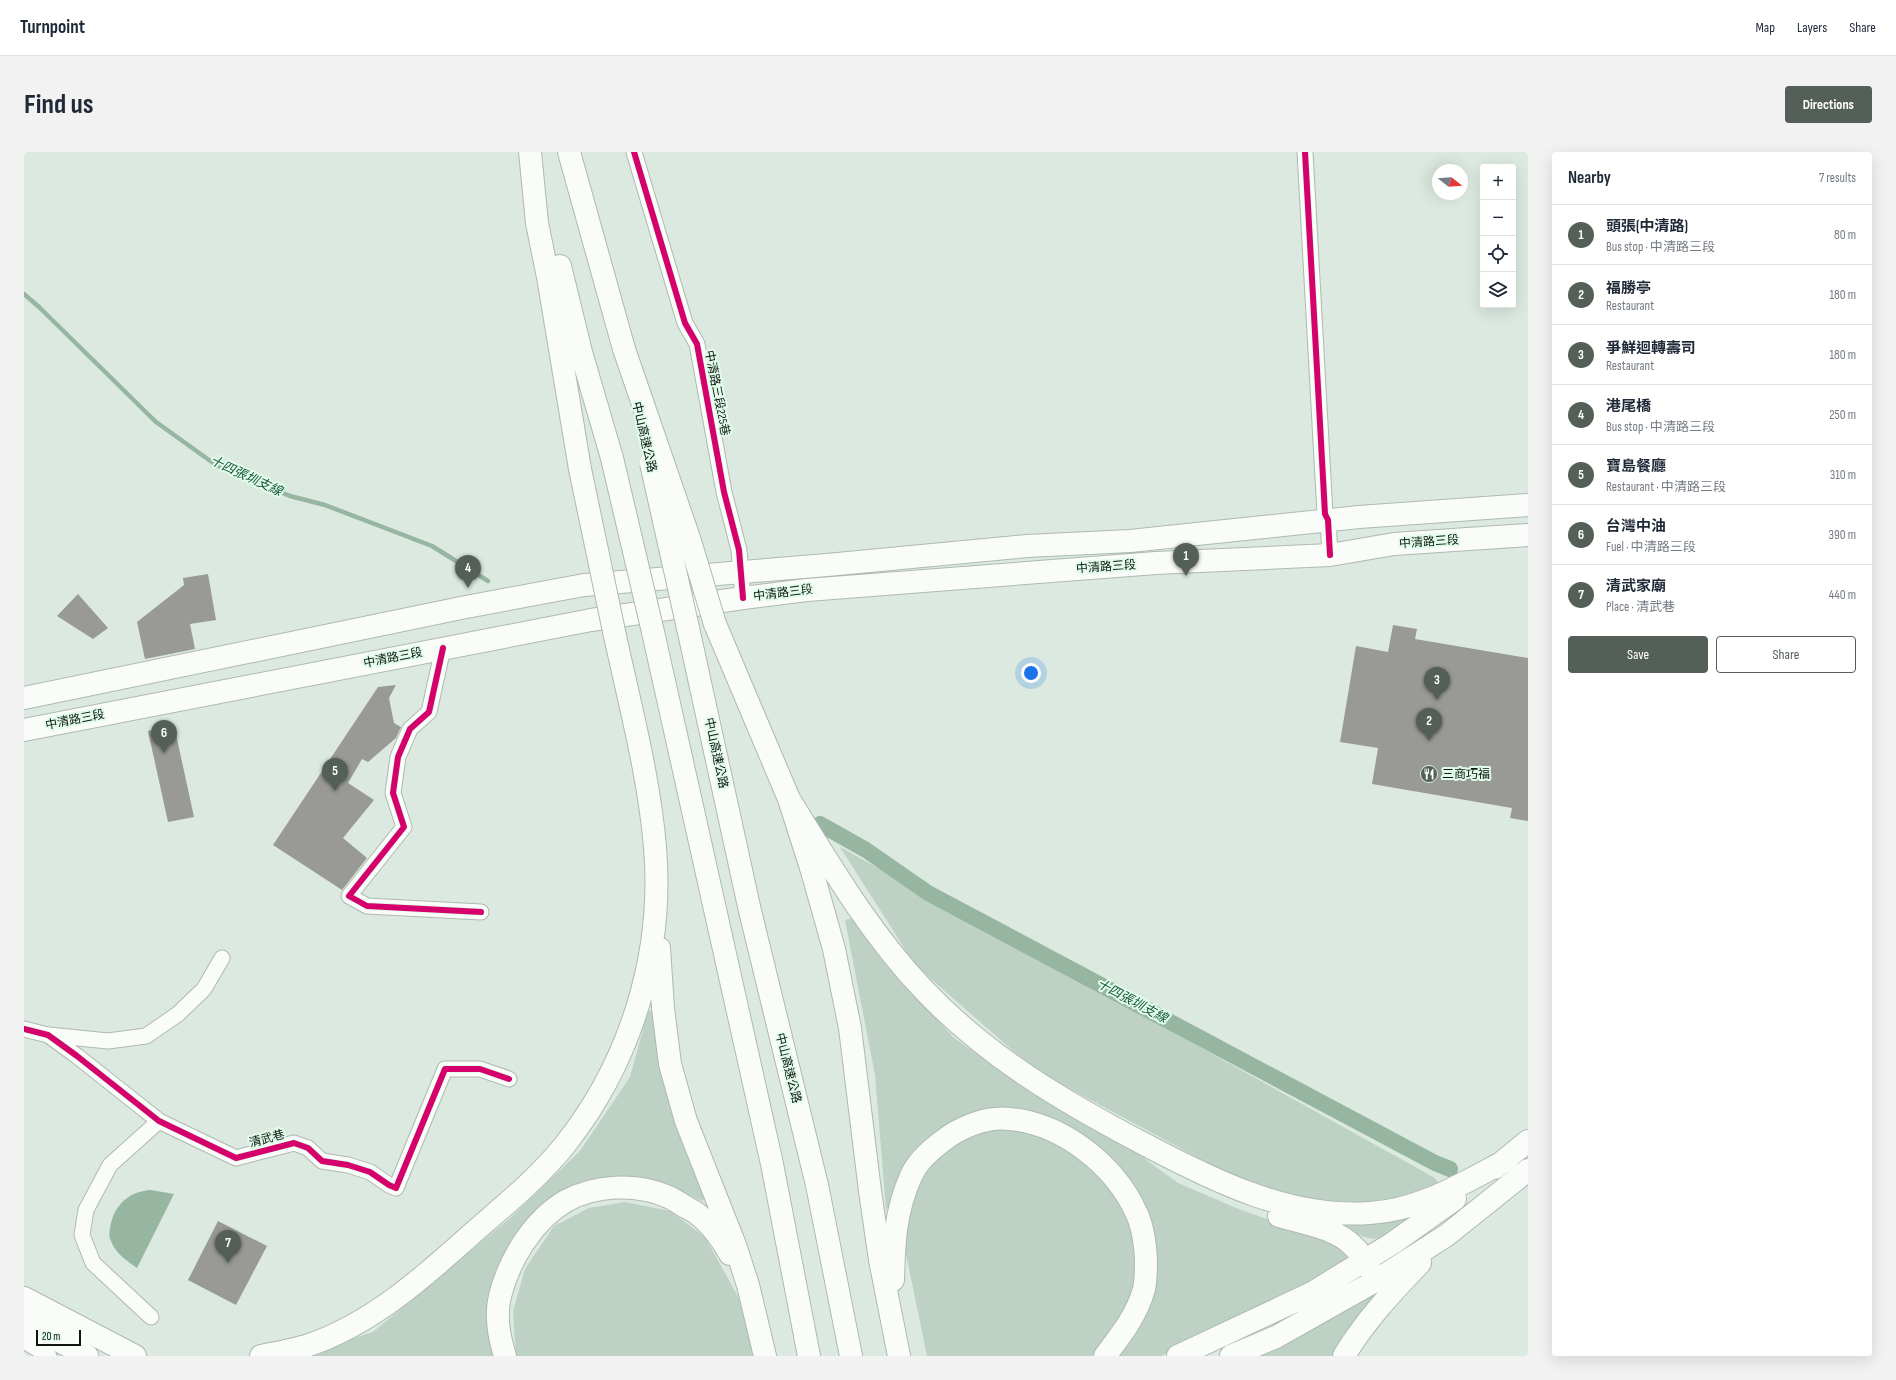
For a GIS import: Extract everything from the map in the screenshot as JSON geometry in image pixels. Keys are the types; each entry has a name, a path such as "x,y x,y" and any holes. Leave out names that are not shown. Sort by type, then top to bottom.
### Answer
{"main road":[{"path":"531,152 581,352 612,458 653,632 772,1164 809,1356"},
{"path":"531,152 537,223 548,277 580,470 647,785 655,848 655,901 662,1008 670,1064 686,1122 735,1245 748,1285 765,1356"},
{"name":"中山高速公路","path":"569,152 624,349 688,628 750,911 817,1185 851,1356"},
{"path":"624,349 689,538 715,624 789,799 812,871 834,949 850,1028 880,1260 899,1356"},
{"name":"中清路三段","path":"24,698 572,587 1027,546 1130,541 1328,520 1528,505"},
{"name":"中清路三段","path":"24,730 591,620 743,598 807,590 1156,564 1330,554 1394,544 1528,535"},
{"path":"789,799 846,892 881,940 923,989 972,1035 1015,1070 1128,1136 1206,1188 1222,1196 1326,1231 1345,1239 1354,1246 1377,1280"},
{"path":"261,1356 306,1346 345,1329 374,1313 439,1263 528,1186 564,1146 595,1103 628,1037 642,993 650,959 655,901"},
{"path":"893,1321 894,1235 903,1198 911,1175 924,1156 951,1134 981,1122 1009,1119 1039,1125 1068,1139 1084,1149 1110,1173 1128,1196 1137,1213 1145,1239 1146,1264 1144,1287 1135,1315 1105,1356"},
{"path":"1128,1136 1222,1182 1262,1197 1301,1208 1338,1214 1371,1213 1420,1204 1437,1197 1506,1160"},
{"path":"1178,1356 1312,1292 1365,1261 1411,1230 1506,1160 1528,1141"},
{"path":"1231,1356 1276,1337 1377,1280 1447,1235 1528,1170"},
{"path":"505,1356 498,1328 499,1297 510,1265 529,1234 546,1217 566,1201 592,1191 615,1188 637,1188 666,1196 700,1216 726,1245 748,1285"},
{"path":"1344,1356 1355,1338 1386,1298 1447,1235"},
{"path":"24,1298 135,1356"},
{"path":"24,1322 86,1356"}],"street":[{"name":"中清路三段225巷","path":"634,152 685,324 697,344 724,492 739,550 743,598"},
{"path":"1305,152 1325,514 1328,520 1330,554"},
{"path":"443,648 429,712 410,729 398,757 393,793 404,827 349,896 367,906 481,912"},
{"path":"48,1035 108,1041 146,1036 178,1014 204,990 222,958"},
{"name":"清武巷","path":"24,1029 48,1035 159,1121 236,1158 294,1143 308,1148 322,1161 348,1165 370,1172 396,1188 445,1069 480,1069 509,1079"},
{"path":"151,1317 93,1263 82,1235 86,1210 110,1165 159,1121"},
{"path":"24,1341 49,1356"}],"shaded area":[{"path":"840,847 1435,1178 1441,1186 1372,1207 1315,1205 1245,1183 1035,1070 915,965"},
{"path":"853,918 875,948 953,1037 1031,1093 1115,1137 1178,1183 1236,1208 1338,1246 1351,1261 1239,1322 1161,1356 1108,1356 1128,1332 1145,1225 1088,1143 972,1115 891,1207 886,1209 875,1075 845,920"},
{"path":"648,1011 656,1011 709,1196 702,1201 655,1180 618,1177 567,1191 493,1297 493,1356 298,1356 373,1332 509,1219 580,1151 630,1077"},
{"path":"970,1126 1056,1134 1101,1171 1133,1223 1136,1270 1131,1302 1111,1339 1091,1356 927,1356 902,1235 923,1165"},
{"path":"151,1190 174,1194 137,1268 129,1263 115,1249 109,1235 110,1228 113,1216 125,1199 137,1193"},
{"path":"625,1202 670,1211 705,1237 756,1329 760,1356 516,1356 513,1311 525,1269 554,1226 589,1208"},
{"path":"1405,1214 1412,1222 1385,1238 1379,1239 1365,1237 1328,1223"},
{"path":"1376,1290 1378,1295 1343,1335 1332,1356 1259,1356"}],"building":[{"path":"208,574 216,620 190,624 195,649 145,659 137,622 184,585 183,578"},
{"path":"78,594 108,628 93,639 57,616"},
{"path":"1393,625 1417,629 1415,639 1528,658 1528,821 1510,818 1512,808 1372,784 1378,748 1340,742 1356,646 1388,652"},
{"path":"396,685 389,698 394,723 401,727 396,738 368,762 362,759 348,783 374,800 343,838 367,858 342,890 273,845 378,687"},
{"path":"174,725 194,817 168,822 148,731"},
{"path":"218,1221 267,1246 236,1305 188,1280"}],"waterway":[{"name":"十四張圳支線","path":"24,294 156,422 216,465 290,496 325,505 432,546 488,581"},
{"name":"十四張圳支線","path":"820,824 866,850 928,893 1435,1163 1450,1169"}],"cycle path":[{"path":"634,152 685,323 697,344 724,492 739,550 743,598"},
{"path":"1305,152 1325,514 1328,520 1330,555"},
{"path":"443,648 429,712 410,729 398,757 393,793 404,827 349,896 367,906 481,912"},
{"path":"24,1029 48,1035 159,1121 236,1158 294,1143 308,1148 322,1161 348,1165 370,1172 396,1188 445,1069 480,1069 509,1079"}],"place":[{"name":"頭張(中清路)","path":"1186,576"},
{"name":"港尾橋","path":"468,588"},
{"name":"爭鮮迴轉壽司","path":"1437,700"},
{"name":"福勝亭","path":"1429,741"},
{"name":"台灣中油","path":"164,753"},
{"name":"三商巧福","path":"1429,774"},
{"name":"寶島餐廳","path":"335,791"},
{"name":"清武家廟","path":"228,1263"}]}
